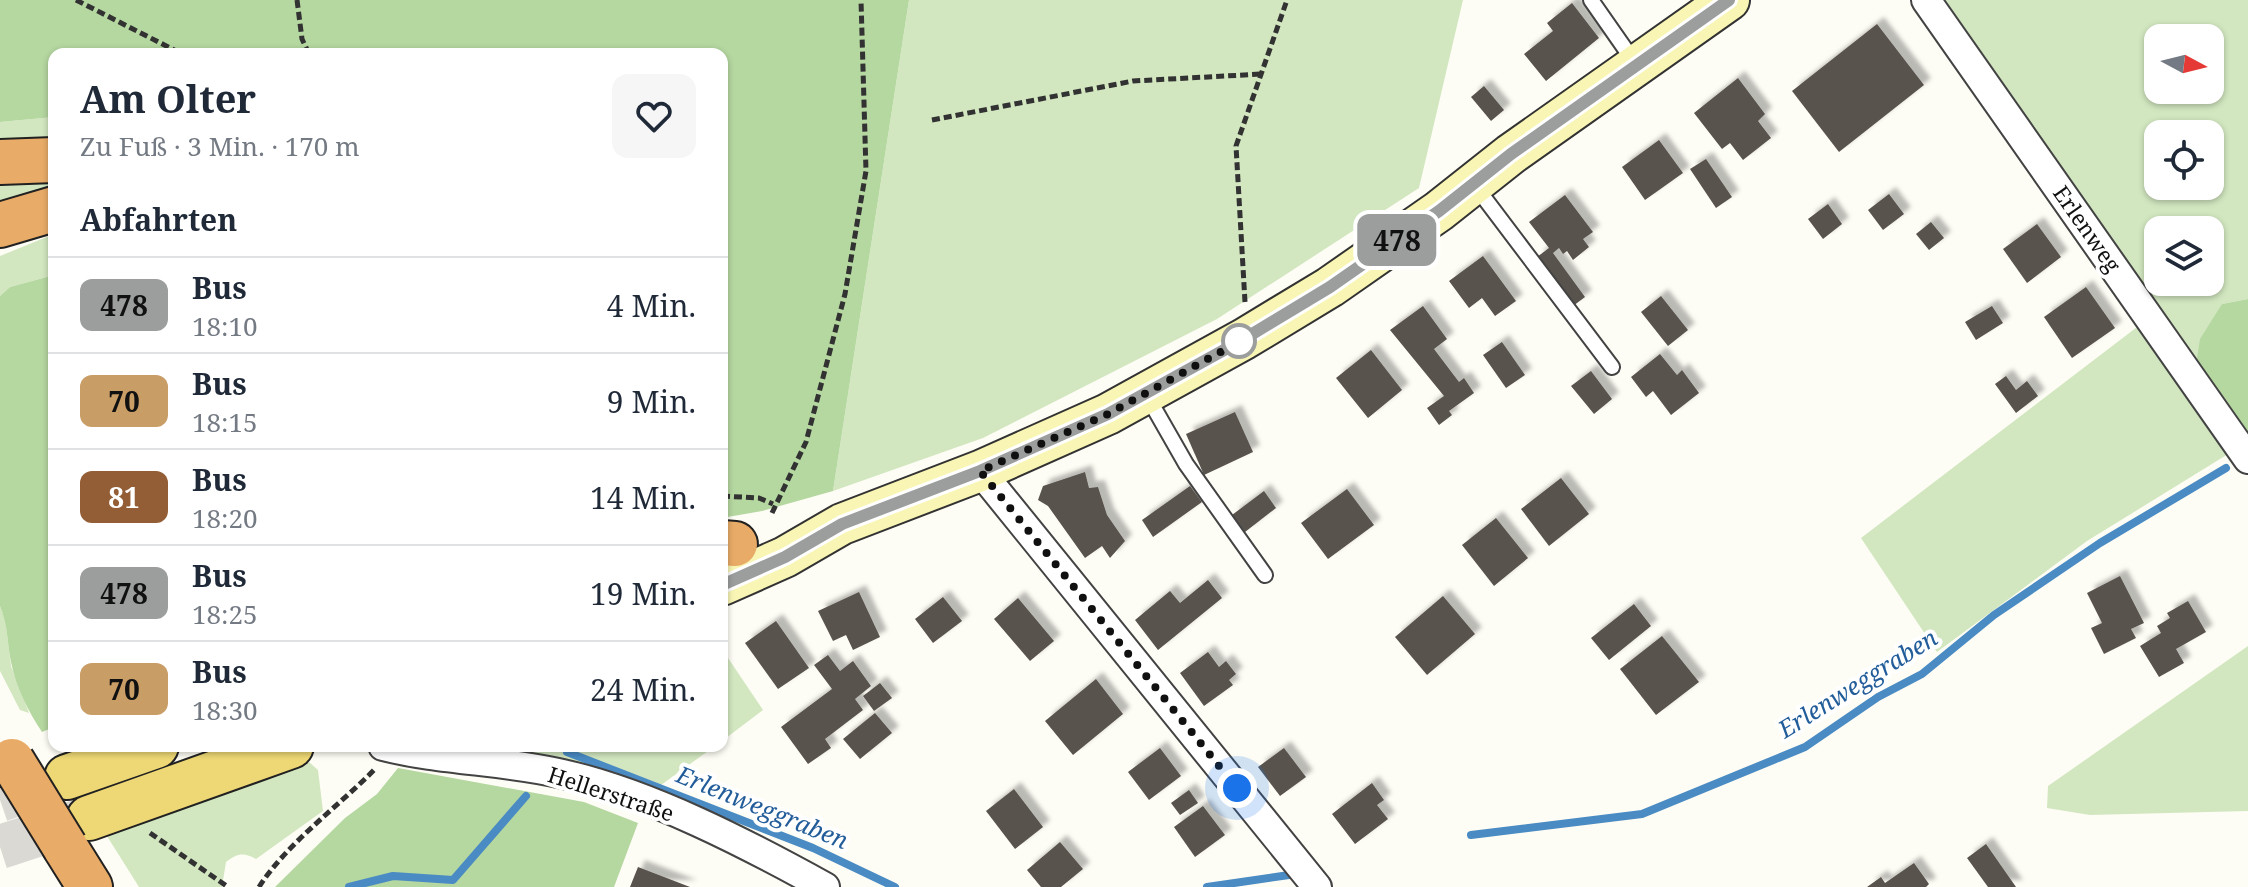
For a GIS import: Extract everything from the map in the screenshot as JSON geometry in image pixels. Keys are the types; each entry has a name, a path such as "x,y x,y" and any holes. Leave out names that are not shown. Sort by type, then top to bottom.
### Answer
{"highway":[{"path":"0,162 48,160"},
{"path":"0,225 48,211"},
{"path":"6,751 93,823 90,887"}],"main road":[{"path":"728,582 785,557 842,524 980,471 1146,394 1330,287 1729,0"},
{"path":"728,545 777,533 842,524"},
{"path":"67,777 139,752"},
{"path":"93,823 276,752"}],"street":[{"name":"Erlenweg","path":"1926,0 2248,459"},
{"path":"980,471 1317,887"},
{"name":"Hellerstraße","path":"427,752 481,759 595,783 733,837 825,887"}],"lane":[{"path":"1591,0 1638,66"},
{"path":"1473,183 1612,367"},
{"path":"1146,394 1186,464 1265,575"}],"path":[{"path":"76,0 170,48"},
{"path":"297,0 300,29 307,48"},
{"path":"772,513 773,504 792,475 806,442 845,294 866,171 861,0"},
{"path":"1245,314 1236,146 1287,0"},
{"path":"932,120 1133,81 1262,74"},
{"path":"728,496 759,498 773,504"},
{"path":"259,887 276,860 337,808 385,752"},
{"path":"93,823 150,832 228,887"}],"green space":[{"path":"0,0 909,0 833,491 728,517 728,48 48,48 48,118 0,122"},
{"path":"909,0 1463,0 1419,188 1217,319 983,438 833,491"},
{"path":"1936,0 2248,0 2248,299 2222,304 2196,365 2147,296 2224,296 2224,216 2144,216 2144,292"},
{"path":"48,118 48,143 0,144 0,122"},
{"path":"0,179 48,179 48,193 0,207"},
{"path":"48,236 48,277 10,287 0,296 0,256"},
{"path":"48,277 48,730 42,732 16,681 0,606 0,296 10,287"},
{"path":"2248,299 2248,432 2196,365 2200,339 2222,304"},
{"path":"2141,324 2233,451 2087,541 1937,652 1861,538"},
{"path":"0,606 5,618 11,666 29,713 20,710 0,671"},
{"path":"2248,646 2248,811 2090,815 2047,808 2048,786"},
{"path":"728,658 763,710 728,736"},
{"path":"507,752 707,752 650,793"},
{"path":"309,762 318,770 323,811 256,859 241,854 226,862 222,887 139,887 105,833"},
{"path":"398,768 584,802 638,823 614,887 275,887 345,818 377,794"}],"building":[{"path":"1572,3 1599,38 1546,81 1524,54 1553,31 1547,23"},
{"path":"1877,24 1924,85 1839,152 1792,91"},
{"path":"1738,78 1765,114 1758,121 1771,138 1743,160 1730,143 1722,149 1694,113"},
{"path":"1484,86 1504,110 1491,121 1471,97"},
{"path":"1659,140 1683,173 1645,200 1622,167"},
{"path":"1706,159 1732,197 1716,208 1690,169"},
{"path":"1889,194 1904,214 1883,230 1868,210"},
{"path":"1565,195 1593,232 1583,239 1589,247 1573,260 1567,251 1563,254 1559,248 1553,253 1585,297 1573,306 1537,257 1549,248 1529,222"},
{"path":"1828,204 1842,224 1823,239 1808,219"},
{"path":"1931,222 1944,238 1929,250 1916,234"},
{"path":"2037,224 2061,257 2027,283 2003,249"},
{"path":"1483,256 1516,301 1495,316 1482,298 1469,308 1449,281"},
{"path":"2086,287 2115,328 2072,358 2044,317"},
{"path":"1661,296 1688,330 1668,346 1641,312"},
{"path":"1423,306 1447,339 1434,349 1459,382 1464,378 1474,393 1449,411 1452,415 1439,425 1427,408 1444,396 1390,330"},
{"path":"1992,306 2003,323 1976,340 1965,322"},
{"path":"1502,342 1525,375 1506,388 1483,355"},
{"path":"1371,350 1402,390 1368,418 1336,378"},
{"path":"1660,354 1677,375 1682,370 1699,393 1671,415 1653,391 1646,397 1631,377"},
{"path":"1591,371 1612,399 1594,414 1571,386"},
{"path":"2006,376 2016,390 2027,381 2038,396 2016,413 1995,384"},
{"path":"1235,412 1253,452 1204,475 1186,434"},
{"path":"1085,472 1089,488 1098,487 1107,515 1125,541 1110,558 1102,546 1085,558 1048,506 1038,500 1043,486"},
{"path":"1561,478 1589,514 1549,546 1521,509"},
{"path":"1190,486 1202,502 1153,537 1142,520"},
{"path":"1347,489 1374,525 1328,559 1301,523"},
{"path":"1264,491 1276,508 1245,532 1232,515"},
{"path":"1496,518 1528,558 1494,586 1462,545"},
{"path":"2120,576 2144,623 2131,629 2136,638 2104,654 2091,628 2102,623 2087,593"},
{"path":"1208,580 1222,598 1158,650 1135,620 1170,591 1180,603"},
{"path":"859,592 880,637 853,650 846,635 833,641 818,611"},
{"path":"1443,596 1475,634 1427,675 1395,637"},
{"path":"943,597 962,621 933,643 915,619"},
{"path":"1018,598 1054,641 1030,661 994,619"},
{"path":"2188,601 2206,632 2176,649 2184,663 2159,677 2140,646 2161,633 2157,626 2170,618 2167,613"},
{"path":"1634,604 1651,626 1609,660 1591,638"},
{"path":"776,621 809,668 778,689 745,643"},
{"path":"1662,636 1699,682 1656,715 1620,669"},
{"path":"1208,652 1219,667 1226,661 1236,674 1229,680 1233,685 1204,706 1180,673"},
{"path":"828,655 840,671 853,661 871,686 855,699 863,710 825,739 831,748 808,764 781,727 832,689 814,665"},
{"path":"1096,679 1123,714 1073,755 1045,721"},
{"path":"880,683 892,698 874,711 863,696"},
{"path":"875,713 892,733 860,759 843,739"},
{"path":"1160,748 1181,776 1149,800 1128,772"},
{"path":"1284,748 1306,777 1280,796 1258,767"},
{"path":"1372,783 1384,800 1377,805 1388,819 1355,844 1332,814"},
{"path":"1014,789 1043,827 1015,849 986,811"},
{"path":"1189,790 1198,803 1180,815 1171,803"},
{"path":"1203,806 1225,835 1195,857 1174,827"},
{"path":"1060,842 1083,869 1061,887 1041,887 1027,870"},
{"path":"1986,844 2016,887 1988,887 1967,858"},
{"path":"1914,863 1929,884 1926,887 1867,887 1881,877 1885,883"},
{"path":"638,867 690,887 630,887"}],"waterway":[{"name":"Erlenweggraben","path":"1471,835 1642,814 1805,747 1878,697 1922,674 1994,615 2100,543 2226,468"},
{"name":"Erlenweggraben","path":"567,752 813,848 895,887"},
{"name":"Erlenweggraben","path":"349,887 393,876 453,880 526,796"},
{"name":"Erlenweggraben","path":"1207,887 1289,875"}],"tunnel":[{"path":"0,800 64,778"},
{"path":"0,847 89,818"}],"bus line":[{"name":"478","path":"728,582 785,557 842,524 980,471 1108,414 1244,339 1330,287 1439,211 1511,154 1729,0"}],"route":[{"path":"1237,788 980,471 1108,414 1244,339 1239,341"}]}
